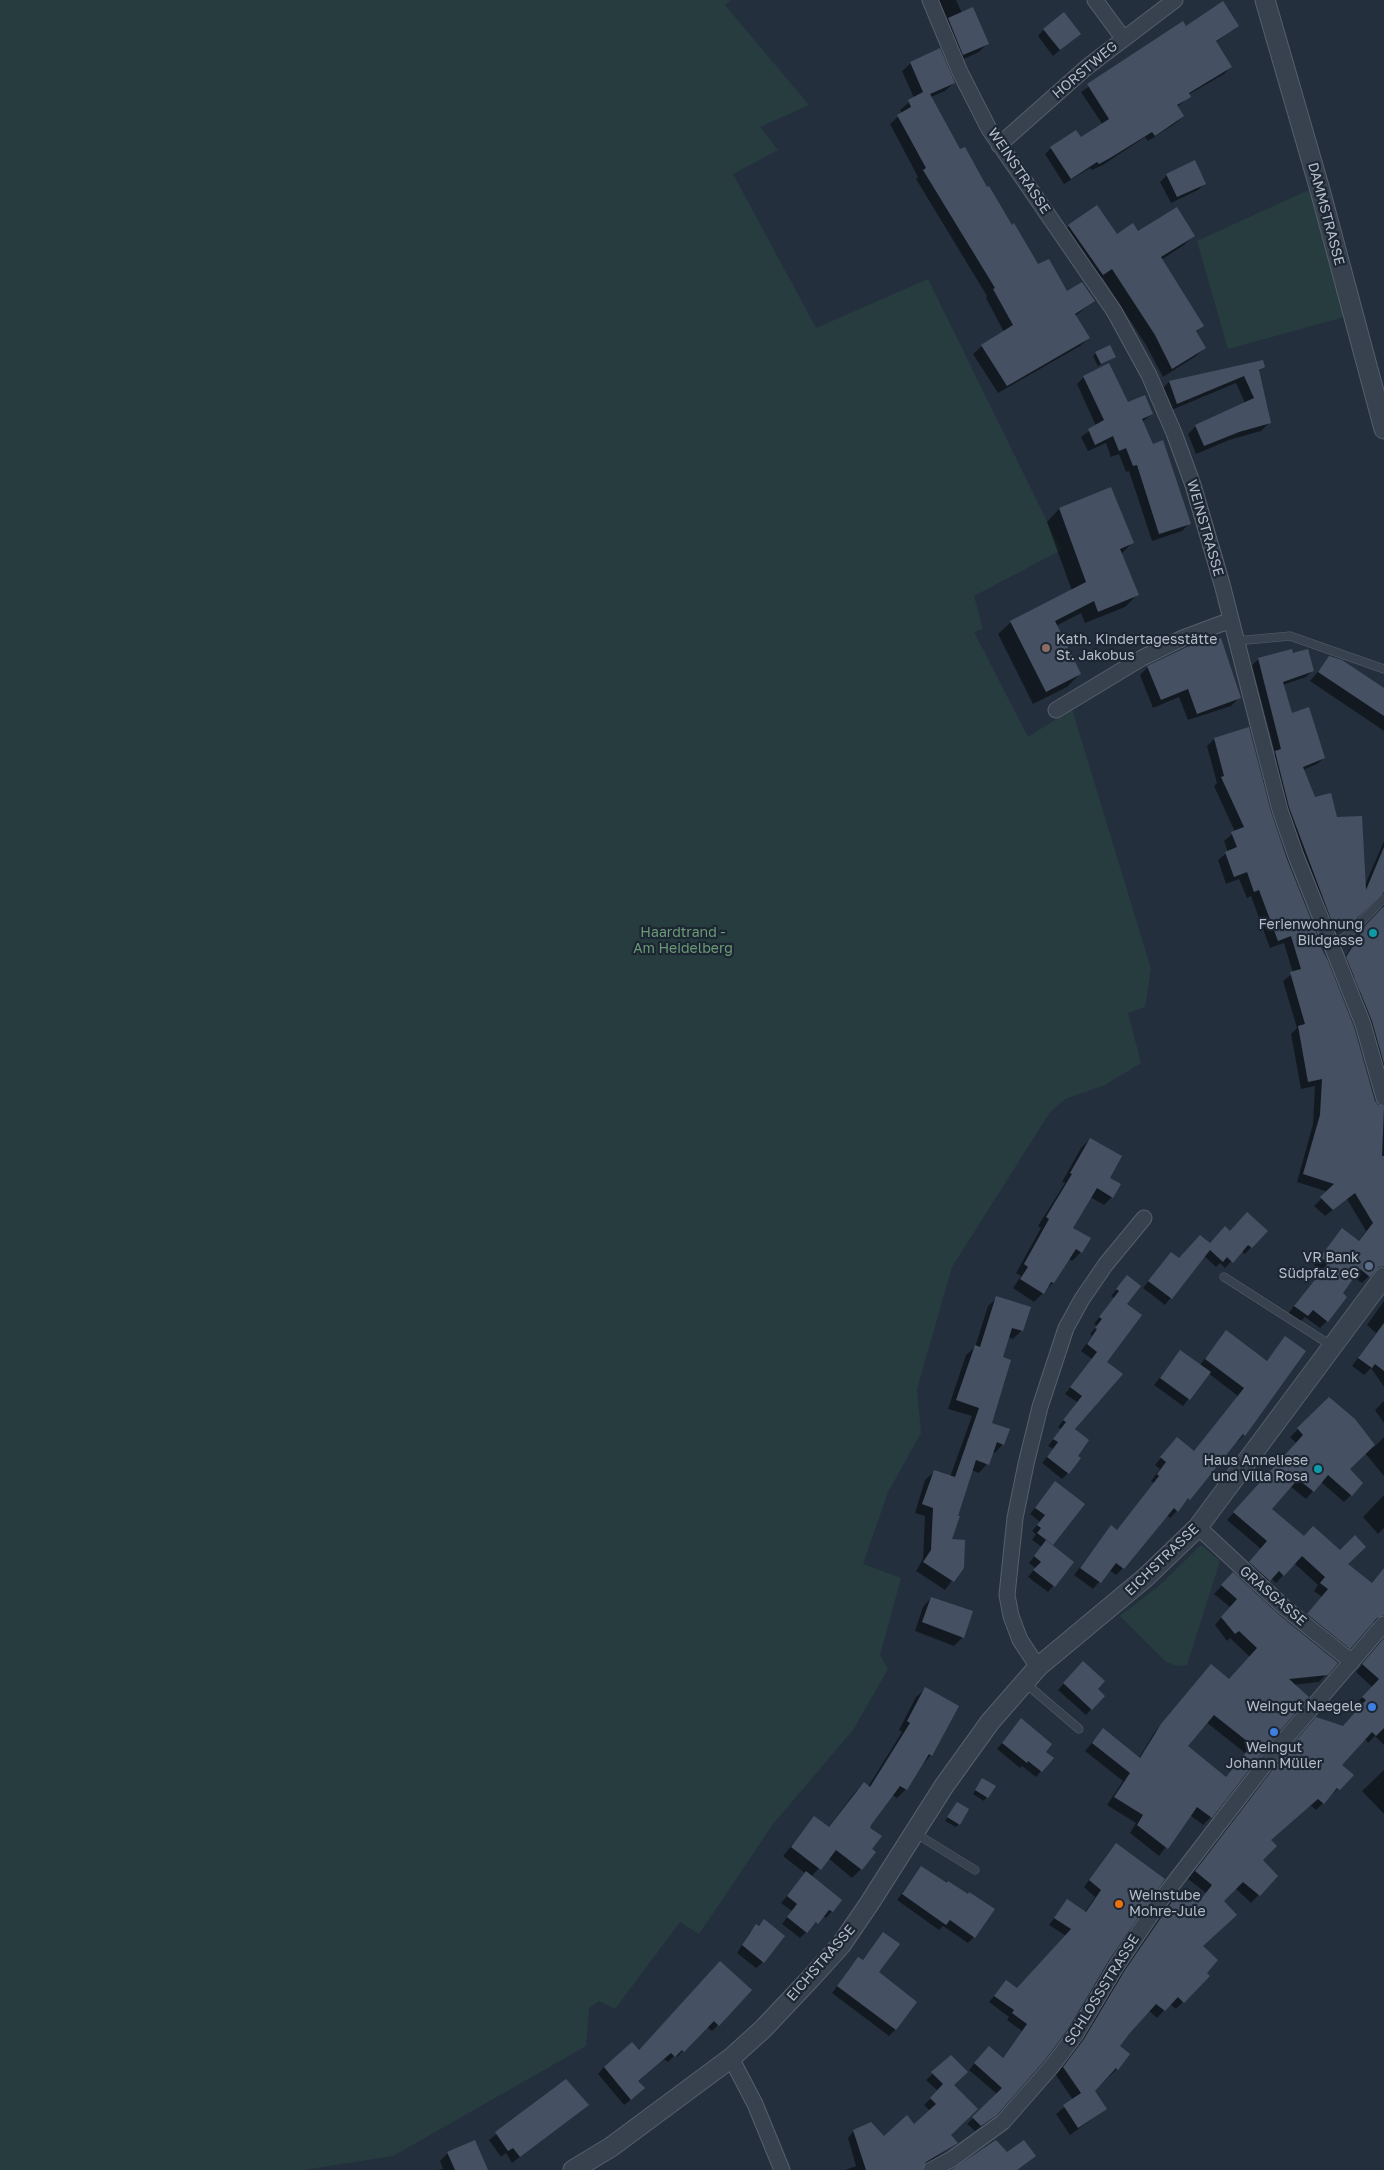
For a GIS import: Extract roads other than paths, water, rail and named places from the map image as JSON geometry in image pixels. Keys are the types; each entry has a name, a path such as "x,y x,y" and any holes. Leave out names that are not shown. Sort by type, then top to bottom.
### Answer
{"street":[{"name":"WEINSTRASSE","path":"930,0 967,87 999,144 1114,311 1149,375 1193,485 1231,620 1280,810 1296,856 1363,1024 1384,1098"},
{"path":"1094,0 1122,38"},
{"name":"HORSTWEG","path":"999,144 1122,38 1175,0"},
{"name":"DAMMSTRASSE","path":"1266,0 1384,429"},
{"path":"1056,710 1142,658 1183,638 1231,620"},
{"path":"1038,1667 1020,1640 1011,1616 1007,1595 1015,1518 1026,1464 1040,1407 1066,1328 1082,1299 1106,1264 1144,1218"},
{"name":"EICHSTRASSE","path":"573,2170 611,2147 731,2058 763,2029 840,1945 968,1750 1038,1667 1146,1577 1198,1527 1334,1347 1384,1277"},
{"name":"GRASGASSE","path":"1198,1527 1284,1607 1352,1662"},
{"name":"SCHLOSSSTRASSE","path":"931,2170 952,2159 1003,2122 1052,2066 1076,2034 1117,1965 1158,1904 1278,1746 1384,1624"},
{"path":"731,2058 755,2104 782,2170"}],"lane":[{"path":"1236,642 1290,636 1384,669"},
{"path":"1332,947 1353,930 1384,898"},
{"path":"1224,1277 1334,1347"},
{"path":"1024,1682 1079,1729"},
{"path":"915,1833 975,1870"}],"place":[{"name":"Kath. Kindertagesstätte St. Jakobus","path":"1046,648"},
{"name":"Ferienwohnung Bildgasse","path":"1373,933"},
{"name":"VR Bank Südpfalz eG","path":"1369,1266"},
{"name":"Haus Anneliese und Villa Rosa","path":"1318,1469"},
{"name":"Weingut Naegele","path":"1372,1707"},
{"name":"Weingut Johann Müller","path":"1274,1732"},
{"name":"Weinstube Mohre-Jule","path":"1119,1904"}],"park label":[{"name":"Haardtrand - Am Heidelberg","path":"683,942"}]}
